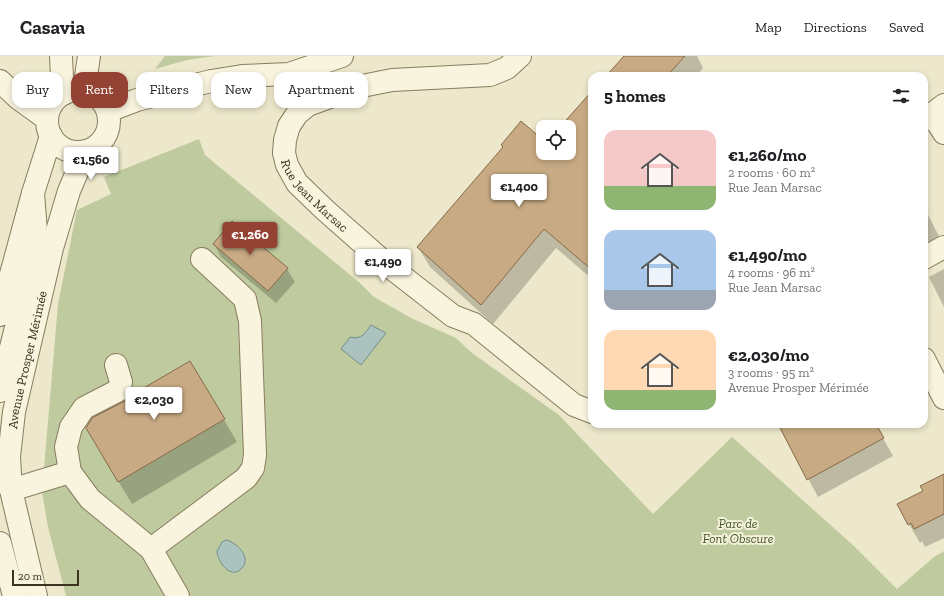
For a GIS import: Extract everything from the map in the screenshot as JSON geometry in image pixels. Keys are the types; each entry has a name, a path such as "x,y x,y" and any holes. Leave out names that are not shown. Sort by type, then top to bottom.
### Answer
{"street":[{"path":"60,56 62,78 71,88"},
{"path":"83,72 89,56"},
{"path":"108,111 137,100 211,81 242,76 289,74 342,56"},
{"name":"Rue Jean Marsac","path":"520,56 507,68 490,75 392,80 357,87 308,105 297,114 289,126 285,140 284,153 287,165 297,183 385,263 453,316 474,324 574,405 588,410"},
{"path":"0,81 49,127 57,144 66,150 76,152 86,151 95,147 102,140 108,131 109,121 106,108"},
{"path":"0,315 49,127 49,111 52,103 58,97 71,93"},
{"path":"933,113 944,133"},
{"name":"Avenue Prosper Mérimée","path":"36,596 11,490 9,457 14,412 52,248 72,183 86,151"},
{"path":"0,391 37,244 33,193"},
{"path":"37,244 67,199"},
{"path":"928,256 944,247"},
{"path":"151,549 246,478 253,468 255,455 250,321 245,299 202,259"},
{"path":"116,365 121,382 119,390 84,408 70,427 66,448 70,472 90,499 151,549 178,596"},
{"path":"928,366 944,398"},
{"path":"11,490 70,472"},
{"path":"0,543 14,596"}],"green space":[{"path":"165,56 215,56 187,60 155,69"},
{"name":"Parc de Font Obscure","path":"199,139 205,155 360,283 374,297 411,318 456,338 472,353 559,415 653,514 732,437 854,546 897,589 934,557 944,551 944,596 66,596 48,527 42,492 58,304 77,210 111,194 104,177"}],"water":[{"path":"371,325 386,333 361,365 341,349 350,337 360,337"},
{"path":"226,540 238,547 244,555 245,564 238,571 229,571 219,560 217,551 222,542"}],"building":[{"path":"624,56 685,56 671,72 610,72"},
{"path":"588,96 588,267 544,229 481,305 417,247 503,147 501,145 521,121 536,134 536,160 576,160 576,120 566,120"},
{"path":"232,221 288,268 268,291 213,244"},
{"path":"190,361 225,419 118,482 86,428 92,418 125,401 130,396"},
{"path":"780,428 878,428 884,438 807,480"},
{"path":"944,474 944,514 914,529 911,523 908,525 897,504 923,491 920,486"}]}
